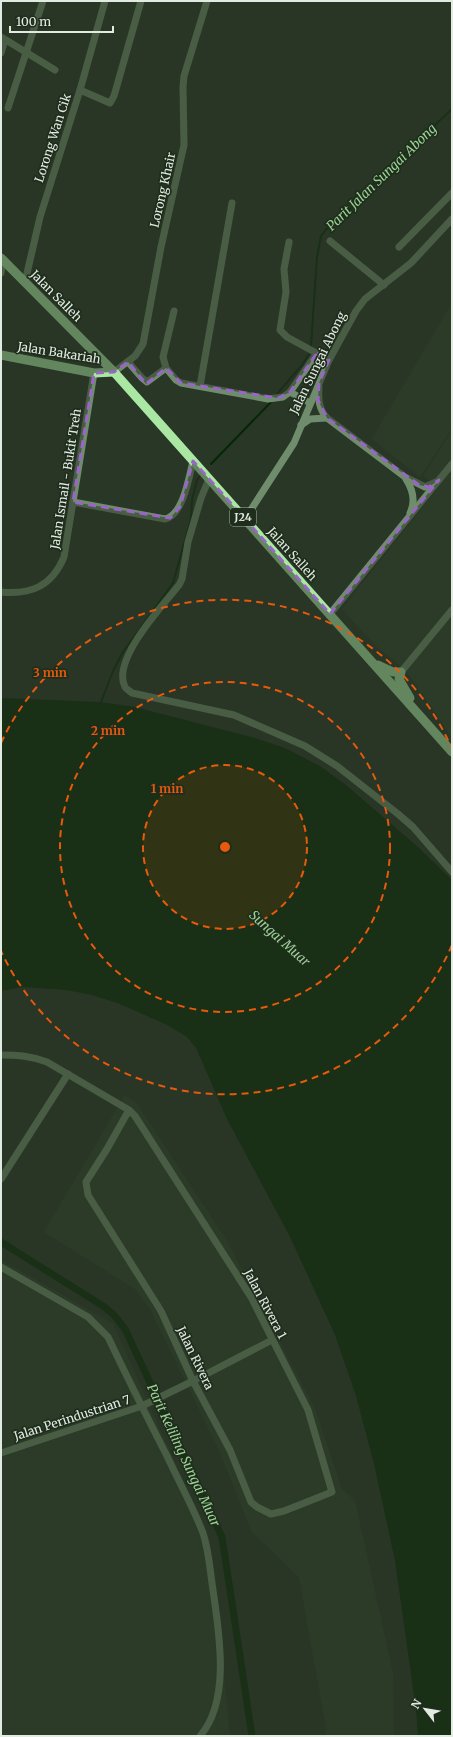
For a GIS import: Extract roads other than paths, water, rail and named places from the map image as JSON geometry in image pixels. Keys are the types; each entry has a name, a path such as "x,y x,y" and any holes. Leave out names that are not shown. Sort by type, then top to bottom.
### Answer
{"main road":[{"name":"Jalan Salleh","path":"2,259 93,351"},
{"name":"J24","path":"93,351 114,372"},
{"path":"93,351 98,366 94,373"},
{"name":"Jalan Bakariah","path":"1,355 94,373 114,372"},
{"name":"Jalan Salleh","path":"114,372 452,752"},
{"path":"373,663 392,672 401,672 399,679 415,709"}],"street":[{"path":"8,108 43,1"},
{"name":"Lorong Wan Cik","path":"25,282 40,217 80,90 105,1"},
{"path":"80,90 110,103 114,96 141,1"},
{"name":"Lorong Khair","path":"114,372 135,356 143,344 160,247 184,145 184,76 207,1"},
{"path":"1,53 3,39 55,70"},
{"path":"399,247 452,193"},
{"path":"200,386 232,203"},
{"name":"Jalan Sungai Abong","path":"245,520 289,452 319,383 346,327 365,299 411,263 452,219"},
{"path":"330,241 384,285"},
{"path":"289,242 284,269 286,292 280,330 287,337 330,360"},
{"path":"1,273 2,259"},
{"path":"174,311 163,357 166,368 178,382 268,399 278,398 290,392 318,353"},
{"path":"128,362 147,382 166,368"},
{"name":"Jalan Ismail - Bukit Treh","path":"1,592 24,593 34,590 50,580 60,566 64,557 94,373"},
{"path":"319,383 318,400 320,408 327,418 405,477 425,487 439,480"},
{"path":"290,392 310,403"},
{"path":"301,426 310,420 327,418"},
{"path":"73,502 165,519 170,518 180,507 193,461"},
{"path":"330,614 452,464"},
{"path":"405,477 413,494 411,510 406,520"},
{"path":"209,479 201,498 188,542 182,579 179,585 136,640 125,663 123,674 125,688 132,693 234,715 304,746 337,766 398,814 413,827 452,872"},
{"path":"401,672 452,610"},
{"path":"1,1055 21,1054 47,1062 129,1110"},
{"path":"1,1179 68,1074"},
{"name":"Jalan Rivera","path":"129,1110 86,1182 85,1186 88,1195 161,1311 193,1381 230,1450 251,1502 271,1514 284,1511 297,1505"},
{"name":"Jalan Rivera 1","path":"129,1110 135,1116 251,1297 308,1410 332,1492 297,1505"},
{"path":"1,1267 88,1317 108,1337 189,1501 208,1550 219,1633 220,1680 210,1720 200,1736"},
{"name":"Jalan Perindustrian 7","path":"1,1453 142,1406 272,1340"}],"water":[{"name":"Sungai Muar","path":"1,698 101,702 135,707 255,738 285,748 320,766 346,785 418,847 452,880 452,1736 418,1736 416,1710 395,1561 374,1464 356,1396 335,1335 290,1237 227,1119 196,1048 187,1037 169,1026 120,1004 92,995 66,990 23,987 1,991"}],"waterway":[{"name":"Parit Jalan Sungai Abong","path":"311,346 317,257 321,236 328,227 345,215 387,170 452,109"},
{"name":"Parit Jalan Sungai Abong","path":"276,395 302,365 309,354"},
{"name":"Parit Jalan Sungai Abong","path":"211,464 271,402"},
{"path":"101,702 113,671 123,652 173,583 191,519 192,500 197,480 200,476"},
{"name":"Parit Keliling Sungai Muar","path":"1,1242 103,1306 114,1315 125,1329 222,1537 252,1736"}]}
